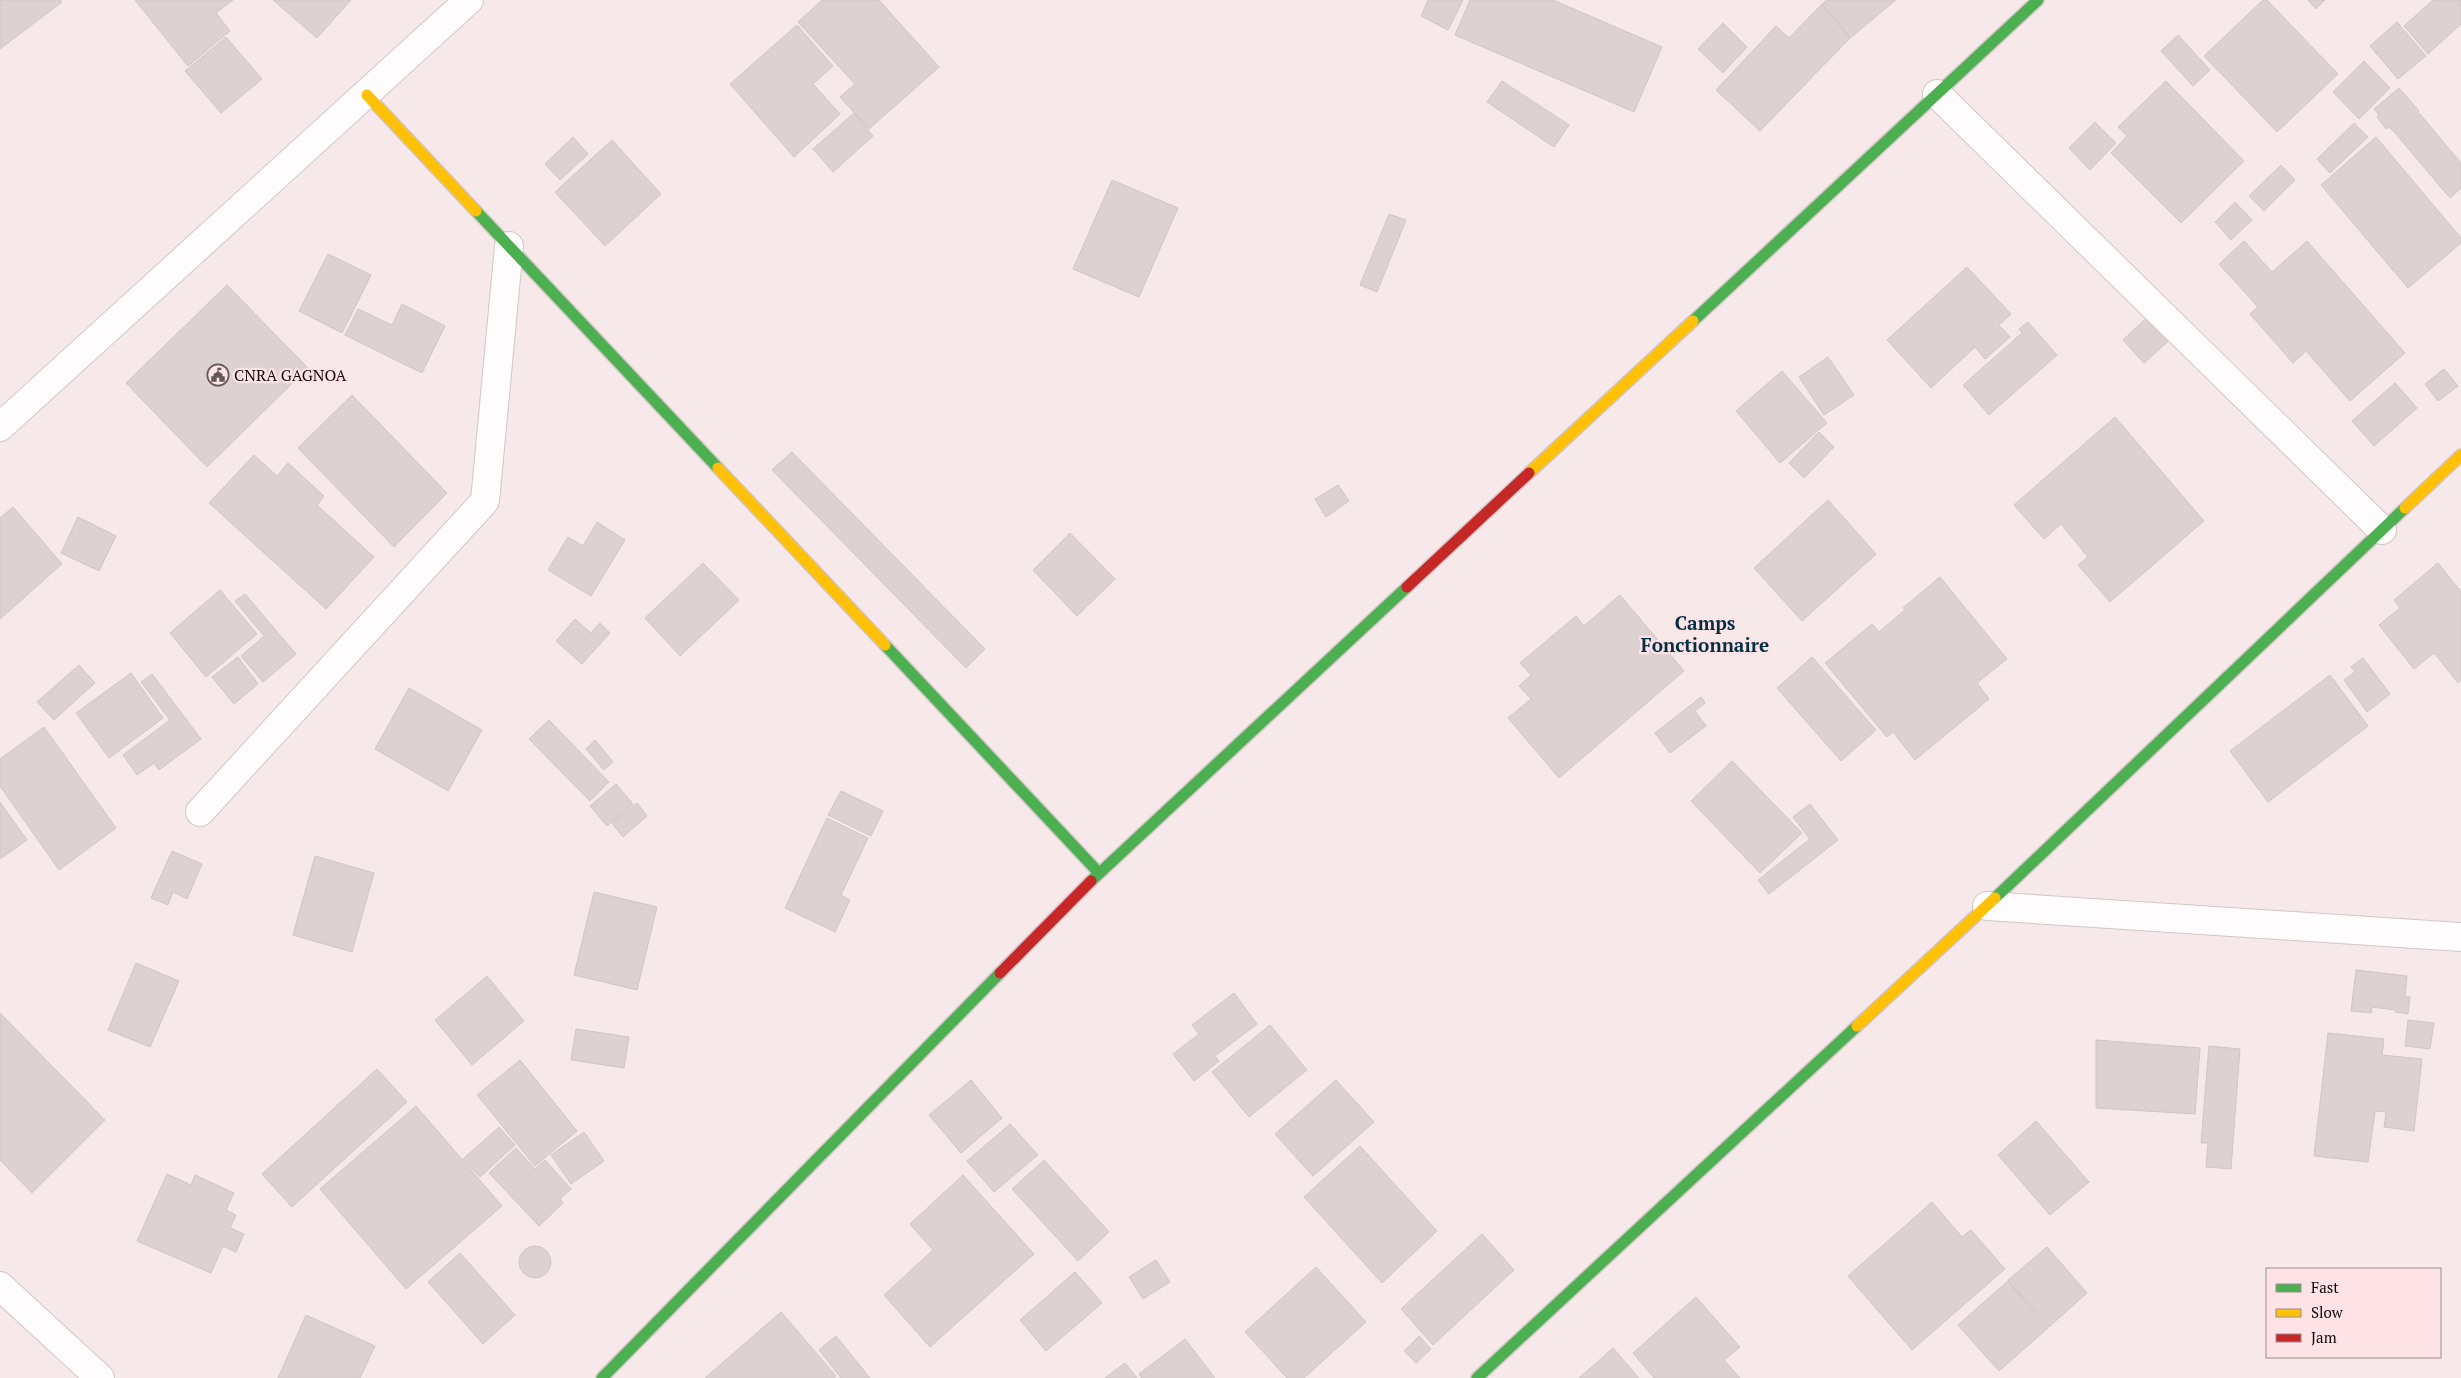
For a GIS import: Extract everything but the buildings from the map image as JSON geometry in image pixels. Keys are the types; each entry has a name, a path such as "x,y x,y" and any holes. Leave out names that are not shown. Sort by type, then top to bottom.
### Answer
{"street":[{"path":"0,426 367,95 469,0"},
{"path":"602,1378 1099,874 2038,0"},
{"path":"1937,94 2382,530"},
{"path":"367,95 1099,874"},
{"path":"200,812 485,501 510,246"},
{"path":"1477,1378 1987,906 2461,455"},
{"path":"1987,906 2461,936"},
{"path":"0,1286 100,1378"}],"traffic: fast":[{"path":"1693,321 2038,0"},
{"path":"476,211 718,468"},
{"path":"1995,898 2405,508"},
{"path":"1091,881 1407,587"},
{"path":"885,645 1099,873"},
{"path":"602,1378 1000,973"},
{"path":"1477,1378 1857,1026"}],"traffic: slow":[{"path":"367,95 476,211"},
{"path":"1529,473 1693,321"},
{"path":"2405,508 2461,455"},
{"path":"718,468 885,645"},
{"path":"1857,1026 1995,898"}],"traffic: jam":[{"path":"1407,587 1529,473"},
{"path":"1000,973 1091,881"}],"place":[{"name":"CNRA GAGNOA","path":"218,375"}],"district":[{"name":"Camps Fonctionnaire","path":"1705,634"}]}
